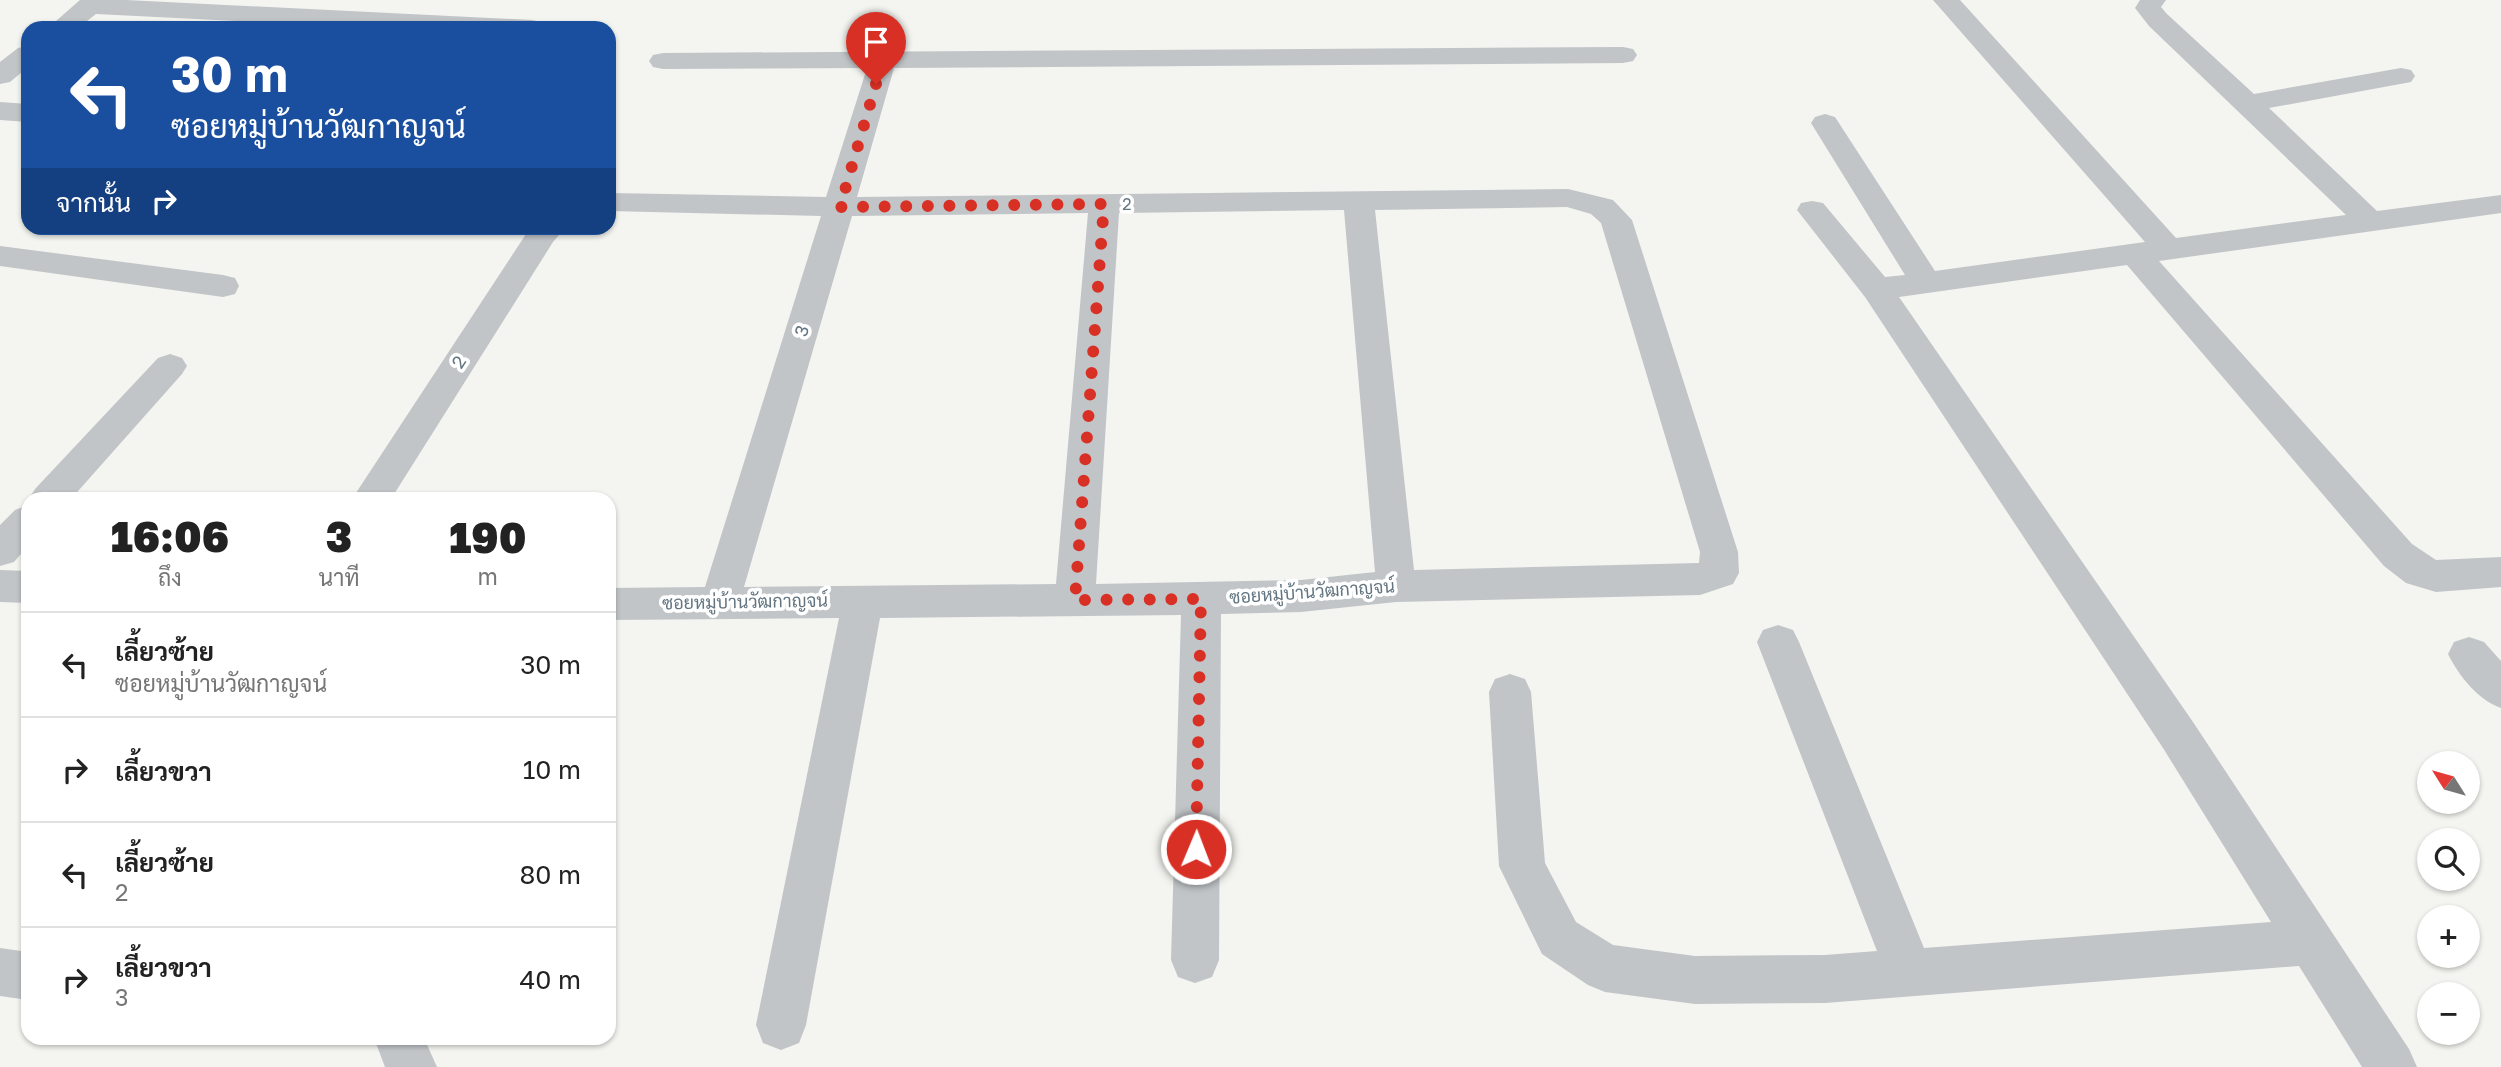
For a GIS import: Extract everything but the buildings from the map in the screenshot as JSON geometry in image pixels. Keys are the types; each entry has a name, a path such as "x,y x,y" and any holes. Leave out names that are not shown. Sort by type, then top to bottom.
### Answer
{"street":[{"path":"1946,0 2398,555 2420,572 2436,576 2501,572"},
{"path":"2153,0 2147,8 2158,20 2370,222"},
{"path":"70,21 94,3 409,21"},
{"path":"663,61 1623,55"},
{"path":"0,76 21,60"},
{"name":"3","path":"720,602 883,60"},
{"path":"2247,104 2401,76"},
{"path":"0,111 21,112"},
{"path":"1825,123 1926,282"},
{"name":"2","path":"616,202 840,207 1568,198 1602,207 1616,220 1719,552 1719,573"},
{"path":"1359,202 1396,586"},
{"path":"1075,600 1104,204"},
{"path":"1878,289 2501,204"},
{"path":"1812,209 1878,289 2178,735 2391,1067"},
{"name":"2","path":"376,492 543,235"},
{"path":"0,256 223,286"},
{"path":"54,492 170,366"},
{"path":"0,551 21,528"},
{"name":"ซอยหมู่บ้านวัฒกาญจน์","path":"616,604 1201,599 1301,596 1396,586 1700,579 1719,573"},
{"path":"0,586 21,587"},
{"path":"1195,960 1201,599"},
{"path":"781,1025 863,600"},
{"path":"1778,642 1910,973"},
{"path":"2469,654 2501,690"},
{"path":"1510,692 1522,866 1559,938 1605,968 1695,980 1825,979 2311,942"},
{"path":"0,972 21,975"},
{"path":"402,1045 411,1067"}],"route":[{"path":"876,84 840,207 1104,204 1075,600 1201,599 1196,849"}]}
